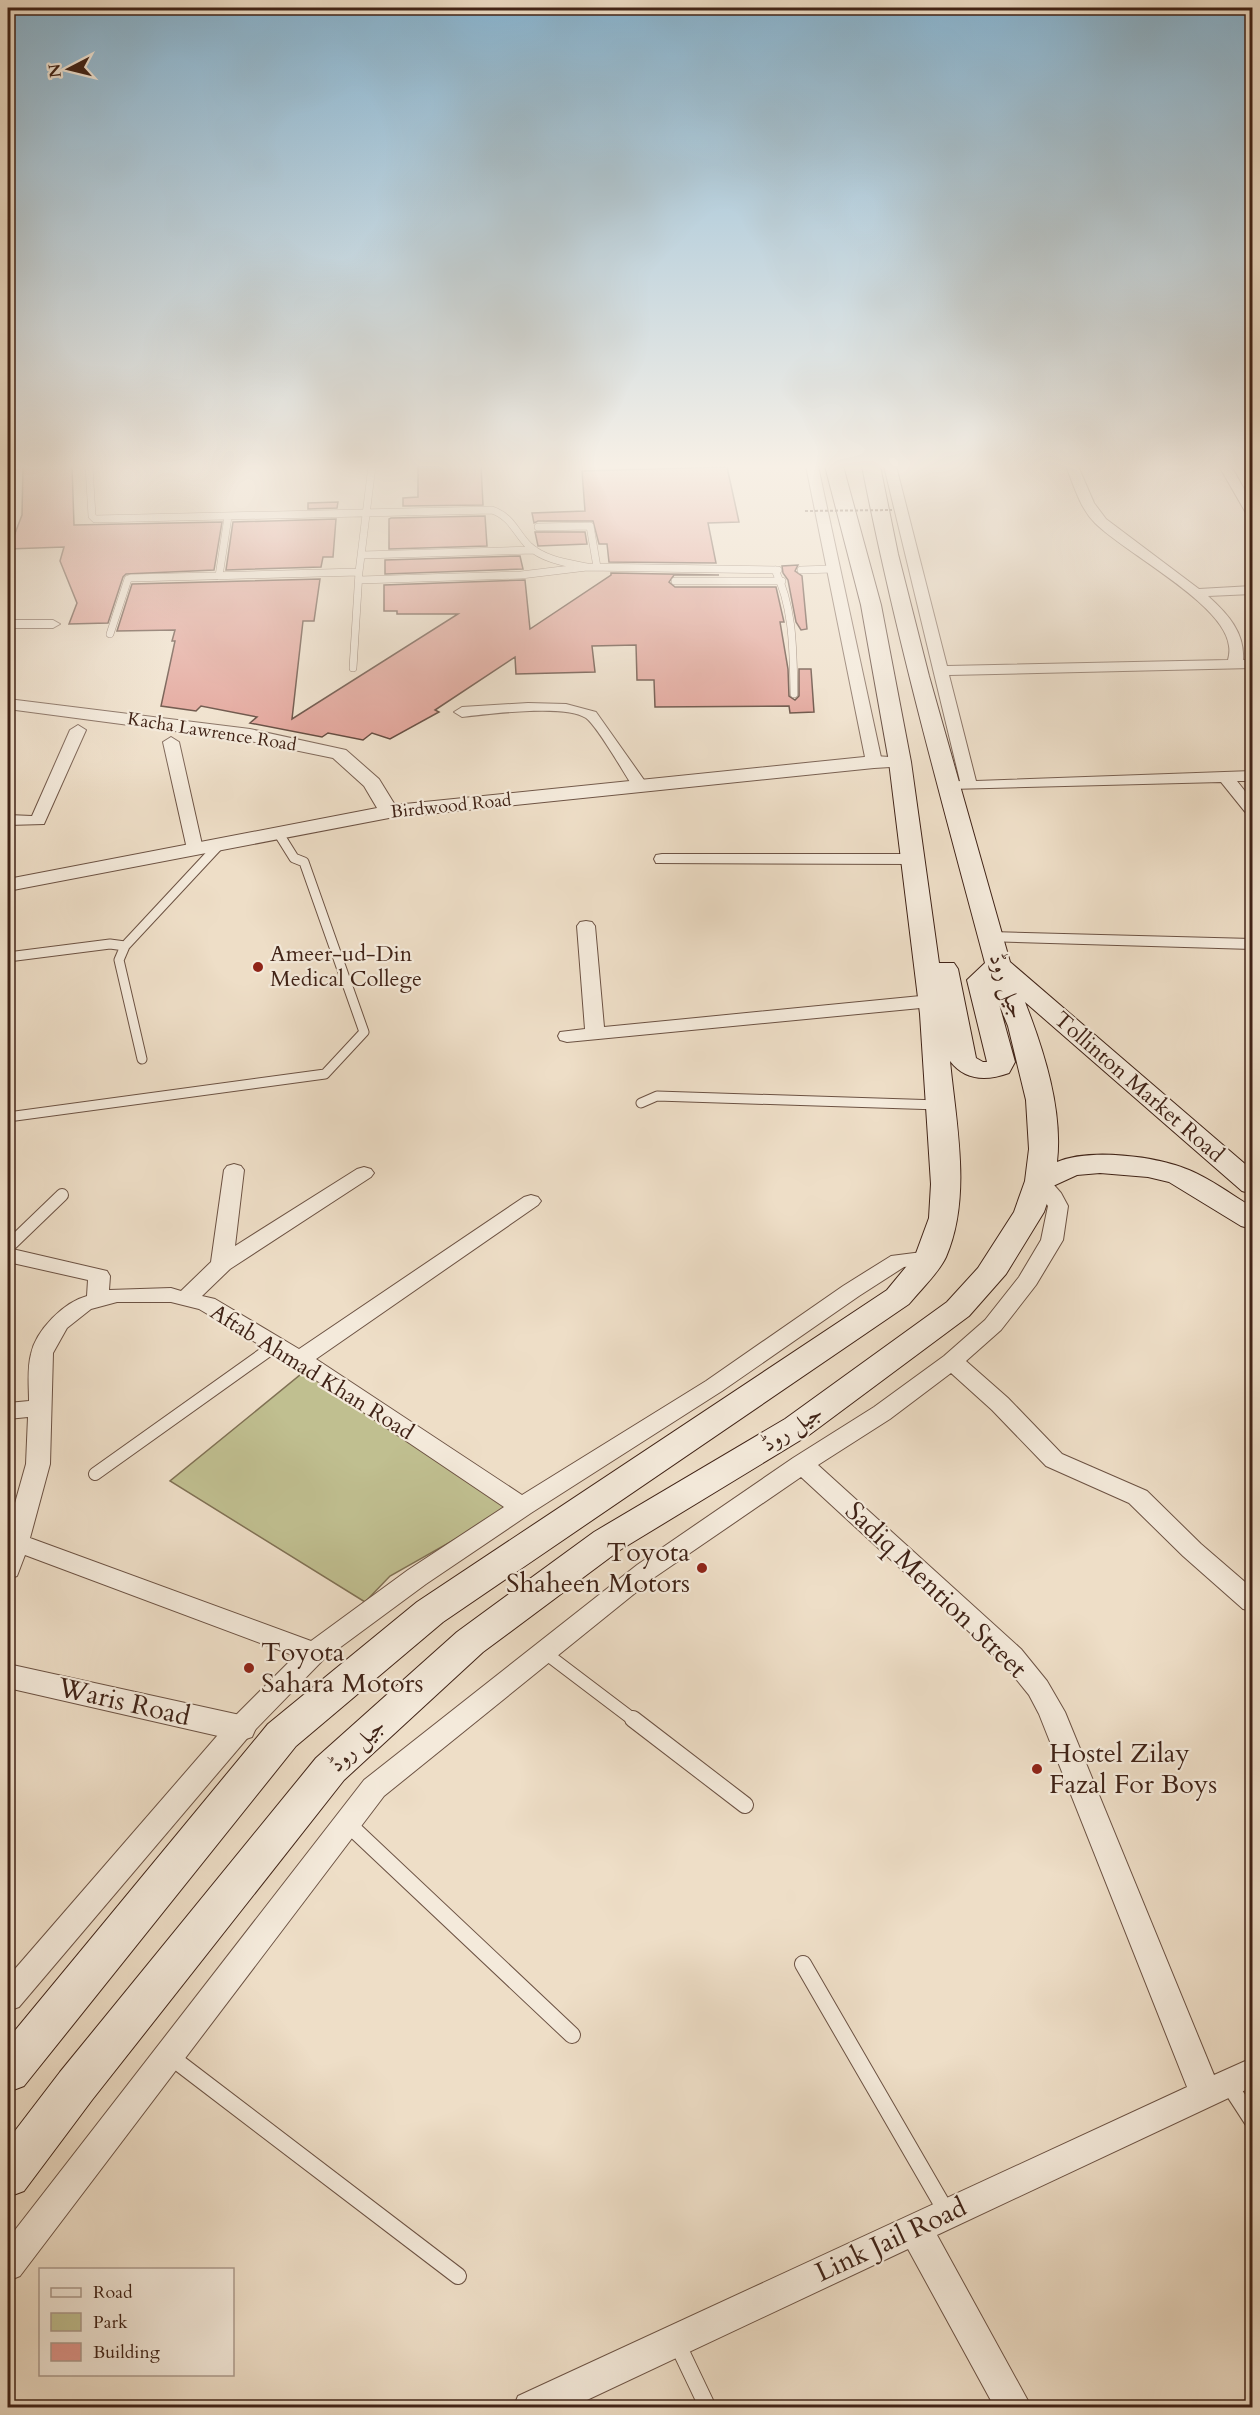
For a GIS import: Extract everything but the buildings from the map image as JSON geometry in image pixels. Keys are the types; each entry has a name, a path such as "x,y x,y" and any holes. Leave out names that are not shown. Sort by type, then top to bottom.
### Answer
{"main road":[{"path":"8,2072 282,1735 430,1612 898,1297 930,1258 944,1218 946,1184 931,1002 912,859 887,762 871,605 859,579"},
{"name":"جیل روڈ","path":"8,2176 76,2086 330,1769 470,1642 598,1548 797,1427 958,1309 990,1274 1011,1244 1029,1212 1040,1180 1044,1149 1040,1101 1021,1026 995,951 960,786 919,676 895,579"},
{"path":"922,938 943,957 963,1059 973,1069 981,1071 992,1070 1001,1062 980,980 995,951"},
{"name":"Tollinton Market Road","path":"995,951 1252,1185"},
{"name":"Tollinton Market Road","path":"1040,1180 1071,1167 1123,1164 1150,1167 1179,1176 1252,1220"}],"street":[{"path":"835,579 887,762"},
{"path":"919,579 942,671 960,786 1252,776"},
{"path":"1177,579 1222,619 1236,639 1239,654 1235,664"},
{"path":"1194,593 1252,590"},
{"path":"8,624 52,624"},
{"path":"942,671 1252,664"},
{"name":"Kacha Lawrence Road","path":"8,704 250,735 339,754 372,783 389,812"},
{"path":"462,712 500,708 568,708 591,715 641,787"},
{"path":"8,820 38,821 78,730"},
{"path":"171,742 195,849"},
{"name":"Birdwood Road","path":"8,885 389,812 887,762"},
{"path":"1225,777 1252,810"},
{"path":"662,859 912,859"},
{"path":"586,926 595,1033"},
{"path":"995,951 1252,944"},
{"path":"567,1036 931,1002"},
{"path":"222,1264 234,1170"},
{"path":"185,1299 222,1264 364,1173"},
{"path":"8,2265 374,1788 646,1571 802,1464 882,1413 952,1361 993,1325 1028,1280 1052,1240 1058,1206 1054,1197 1040,1180"},
{"path":"300,1359 531,1201"},
{"path":"8,1256 99,1276 98,1300"},
{"path":"8,1998 240,1728 314,1653 385,1599 522,1507 714,1386 851,1291 899,1261 930,1258"},
{"name":"Aftab Ahmad Khan Road","path":"8,1570 11,1542 38,1464 42,1353 58,1324 82,1304 117,1295 171,1295 207,1304 300,1359 522,1507"},
{"path":"952,1361 1000,1404 1054,1460 1138,1497 1192,1550 1252,1602"},
{"path":"8,1411 40,1408"},
{"name":"Sadiq Mention Street","path":"802,1464 1012,1656 1038,1688 1052,1712 1229,2083"},
{"path":"11,1542 314,1653"},
{"name":"Waris Road","path":"8,1676 240,1728"},
{"name":"Link Jail Road","path":"530,2408 1229,2083"},
{"path":"915,2229 1015,2408"}],"lane":[{"path":"110,634 128,579 137,579"},
{"path":"353,668 360,580 412,579"},
{"path":"675,581 782,581 789,622 794,694"},
{"path":"8,1117 325,1074 364,1032 304,862 294,858 279,834"},
{"path":"142,1059 119,960 125,946 220,844"},
{"path":"8,957 110,944 125,946"},
{"path":"641,1103 657,1096 939,1105"},
{"path":"8,1247 62,1195"},
{"path":"95,1474 276,1345"},
{"path":"544,1652 745,1805"},
{"path":"347,1823 572,2036"},
{"path":"803,1964 947,2214"},
{"path":"168,2055 458,2276"},
{"path":"1229,2083 1252,2120"},
{"path":"675,2340 708,2408"},
{"path":"1248,2408 1252,2405"}],"green space":[{"path":"311,1366 514,1506 390,1576 365,1602 170,1481"}],"place":[{"name":"Ameer-ud-Din Medical College","path":"258,967"},
{"name":"Toyota Shaheen Motors","path":"702,1568"},
{"name":"Toyota Sahara Motors","path":"249,1668"},
{"name":"Hostel Zilay Fazal For Boys","path":"1037,1769"}]}
